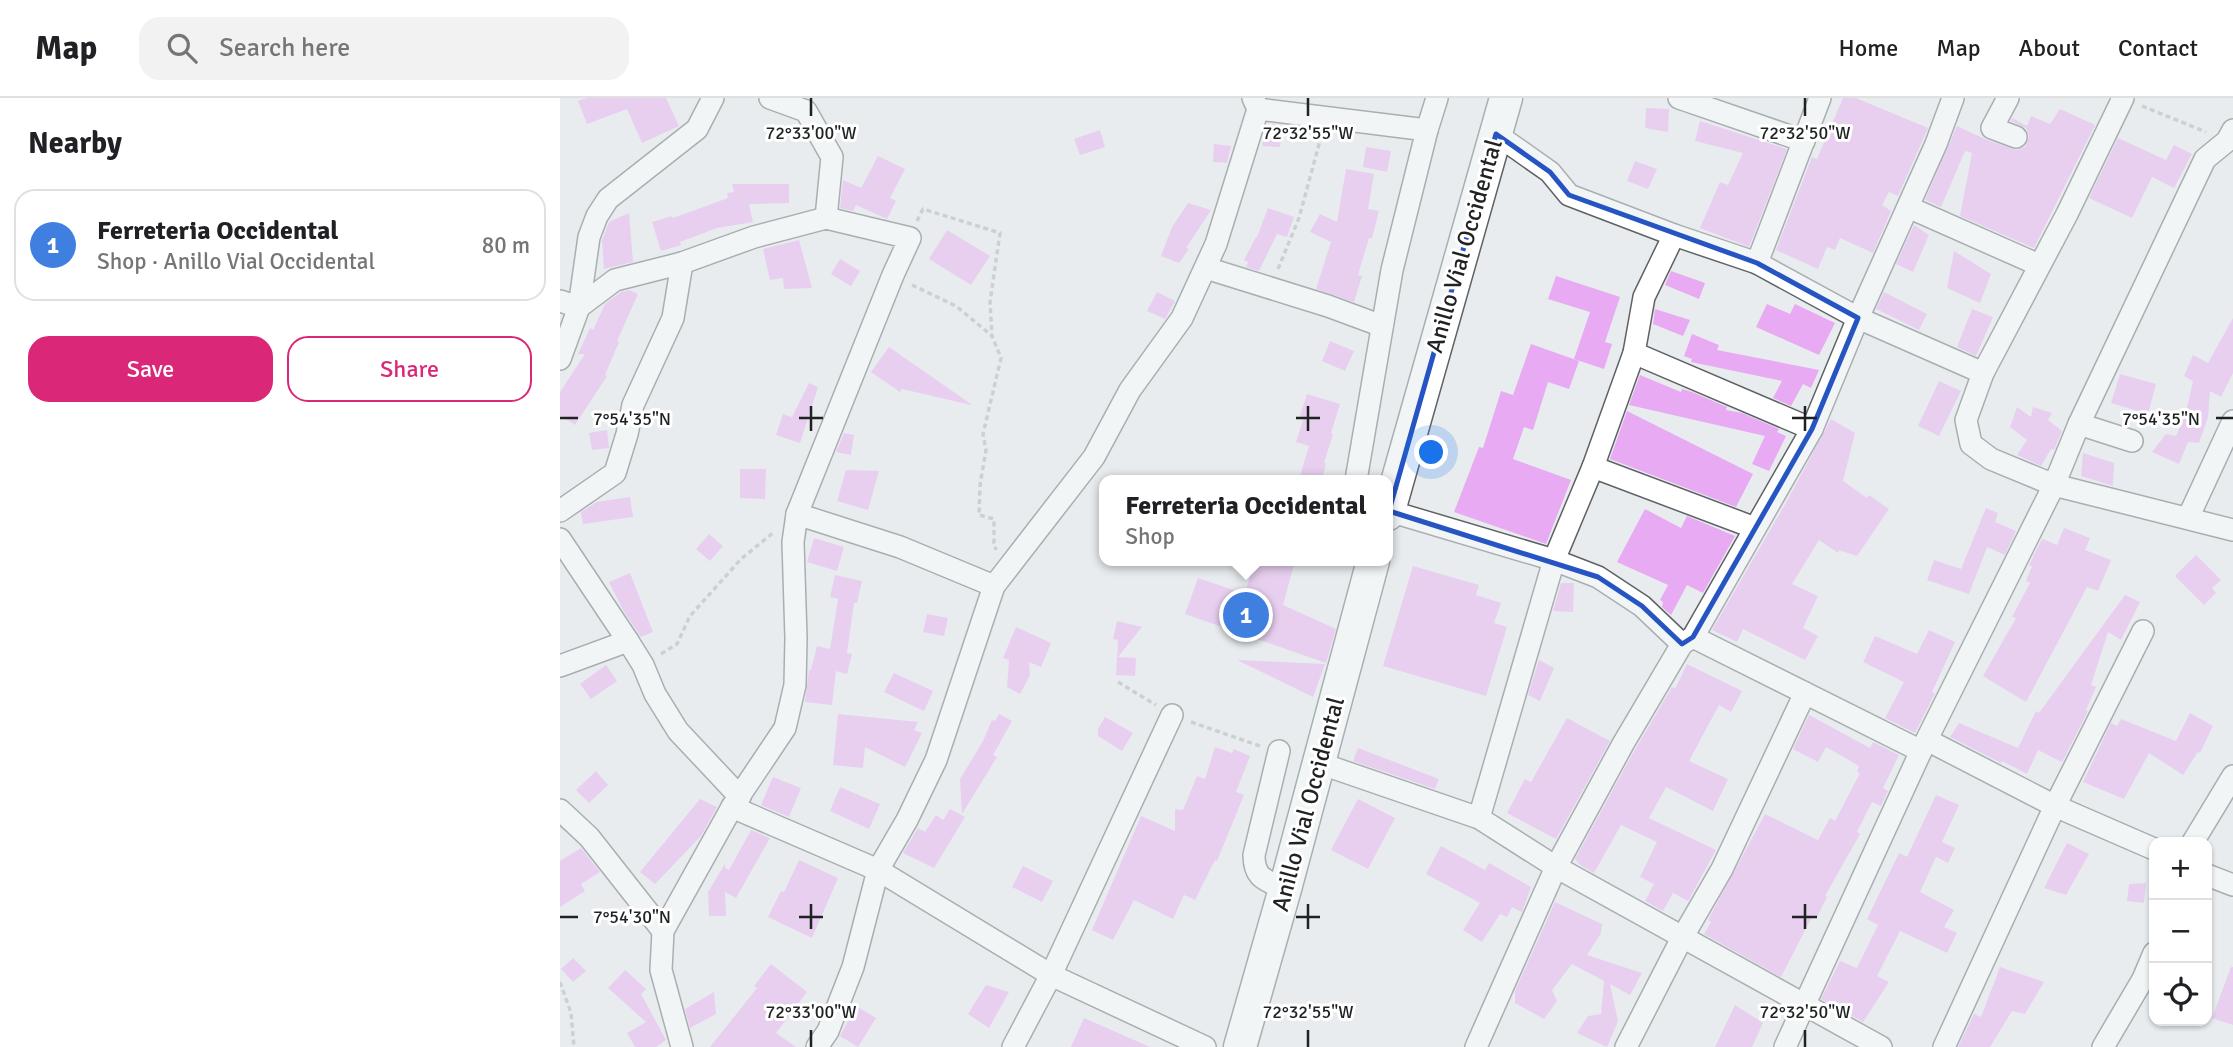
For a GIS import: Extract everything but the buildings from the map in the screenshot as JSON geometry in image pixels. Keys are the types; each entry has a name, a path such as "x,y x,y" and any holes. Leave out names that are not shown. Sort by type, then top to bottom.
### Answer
{"highway":[{"name":"Anillo Vial Occidental","path":"1393,495 1506,98"},
{"name":"Anillo Vial Occidental","path":"1240,1047 1372,566"}],"street":[{"path":"560,359 569,304 597,216 608,199 697,129 713,98"},
{"path":"770,98 806,111 832,157 826,218"},
{"path":"1357,475 1392,270 1437,98"},
{"path":"1679,98 1804,141"},
{"path":"1757,263 1820,98"},
{"path":"1476,1047 1556,867 1611,765 1812,429 1858,318 1936,145 1953,98"},
{"path":"2008,98 1992,128 2016,137"},
{"path":"2124,98 2067,214 1983,373 1966,420 1971,444 1991,459 2054,485 2233,530"},
{"path":"817,1047 828,1031 853,967 878,870 907,820 936,760 999,579 1094,457 1130,390 1182,318 1206,268 1237,180 1256,103 1326,118 1427,131"},
{"path":"1496,134 1550,172 1569,195 1757,263 1858,318 1983,373"},
{"path":"1785,1047 1924,745 2054,485 2079,424 2205,159 2231,138"},
{"path":"1908,207 2039,265"},
{"path":"569,304 615,280 682,263 754,237 826,218 909,239 797,514 793,542 795,685 785,728 736,802 663,932 661,970 682,1047"},
{"path":"1479,818 1554,560 1593,467 1634,353 1644,297 1674,235"},
{"path":"560,511 615,473 633,405 673,318 682,263"},
{"path":"1206,268 1382,326"},
{"path":"1634,353 1812,429"},
{"path":"2188,517 2233,421"},
{"path":"2079,424 2132,442"},
{"path":"1593,467 1755,528"},
{"path":"797,514 999,579"},
{"path":"1393,514 1554,560 1598,577 1687,640 2149,847"},
{"path":"560,538 643,665 655,694 678,731 736,802 878,870 1051,975 1205,1047"},
{"path":"1944,1047 2055,806 2143,631"},
{"path":"560,666 628,641"},
{"path":"1626,1047 1682,938 1722,869 1805,693"},
{"path":"1013,1047 1051,975 1172,715"},
{"path":"1279,751 1254,855 1254,867 1258,876 1285,889"},
{"path":"1319,763 1479,818 1556,867 1881,1047"},
{"path":"2196,837 2233,776"},
{"path":"560,810 589,838 663,932"},
{"path":"2212,877 2233,885"},
{"path":"2103,1047 2150,963"}],"path":[{"path":"2124,98 2231,138"},
{"path":"1270,287 1299,218 1326,118"},
{"path":"923,209 1000,233 990,302 992,336 1001,358 983,434 986,450 980,485 979,515 994,519 993,543 999,579"},
{"path":"893,275 956,306 992,336"},
{"path":"643,665 677,644 690,616 741,559 797,514"},
{"path":"1118,682 1172,715 1254,745 1279,751"},
{"path":"560,982 571,1013 574,1047"}],"highlighted area":[{"path":"1496,134 1550,172 1569,195 1757,263 1858,318 1812,429 1693,637 1682,644 1642,606 1598,577 1389,511"}],"place":[{"name":"Ferreteria Occidental","path":"1246,615"}]}
